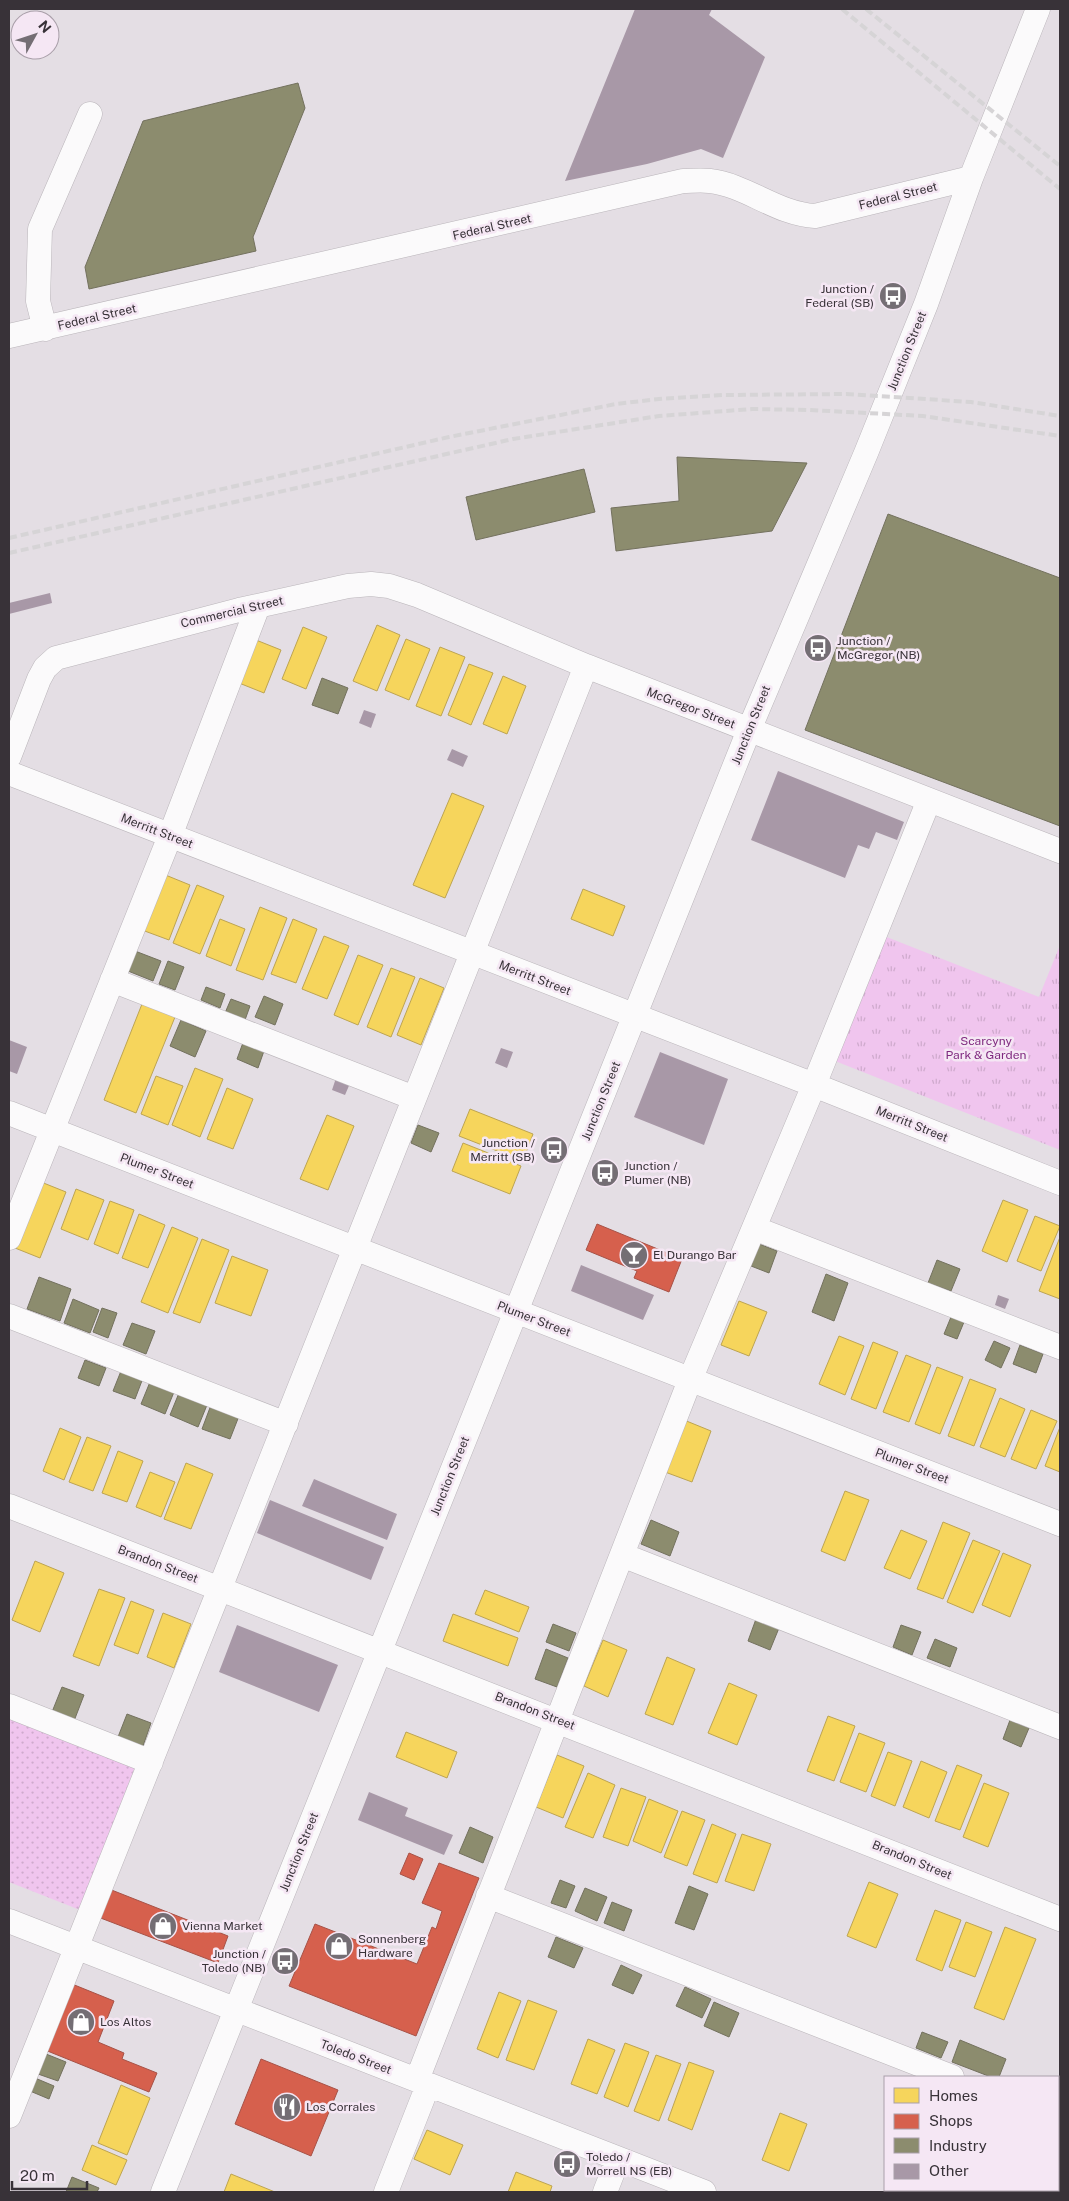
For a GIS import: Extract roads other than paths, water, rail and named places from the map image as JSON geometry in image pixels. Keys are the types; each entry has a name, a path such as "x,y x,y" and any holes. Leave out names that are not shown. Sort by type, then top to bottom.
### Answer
{"street":[{"name":"Junction Street","path":"162,2192 749,730 884,409 926,304 971,178 1038,9"},
{"path":"45,329 38,301 40,229 90,114"},
{"name":"Federal Street","path":"9,336 683,181 710,181 733,188 783,209 802,215 815,216 971,178"},
{"name":"Commercial Street","path":"9,757 38,679 45,668 56,658 67,653 348,586 371,584 389,586 436,603"},
{"name":"McGregor Street","path":"436,603 586,666 1060,851"},
{"path":"9,1238 170,836 258,606"},
{"path":"9,2116 286,1424 586,666"},
{"name":"Merritt Street","path":"9,773 814,1084 1060,1184"},
{"path":"386,2192 488,1896 556,1720 690,1380 814,1084 929,800"},
{"path":"112,980 414,1098"},
{"name":"Plumer Street","path":"9,1113 1060,1524"},
{"path":"754,1228 1060,1347"},
{"path":"9,1316 286,1424"},
{"name":"Brandon Street","path":"9,1506 380,1650 1060,1919"},
{"path":"622,1555 1060,1727"},
{"path":"9,1706 151,1762"},
{"path":"488,1896 949,2076"},
{"name":"Toledo Street","path":"9,1921 704,2192"},
{"path":"605,2192 618,2159"}],"railway":[{"path":"842,9 1060,189"},
{"path":"866,9 1060,166"},
{"path":"9,538 449,437 616,404 659,399 723,395 846,394 971,402 1060,416"},
{"path":"9,553 513,439 659,416 752,409 810,410 923,416 1060,436"}],"place":[{"name":"Junction / Federal (SB)","path":"893,296"},
{"name":"Junction / McGregor (NB)","path":"818,648"},
{"name":"Junction / Merritt (SB)","path":"554,1150"},
{"name":"Junction / Plumer (NB)","path":"605,1173"},
{"name":"El Durango Bar","path":"634,1255"},
{"name":"Vienna Market","path":"163,1926"},
{"name":"Sonnenberg Hardware","path":"339,1946"},
{"name":"Junction / Toledo (NB)","path":"285,1961"},
{"name":"Los Altos","path":"81,2022"},
{"name":"Los Corrales","path":"287,2107"},
{"name":"Toledo / Morrell NS (EB)","path":"567,2164"}],"park label":[{"name":"Scarcyny Park & Garden","path":"986,1048"}]}
